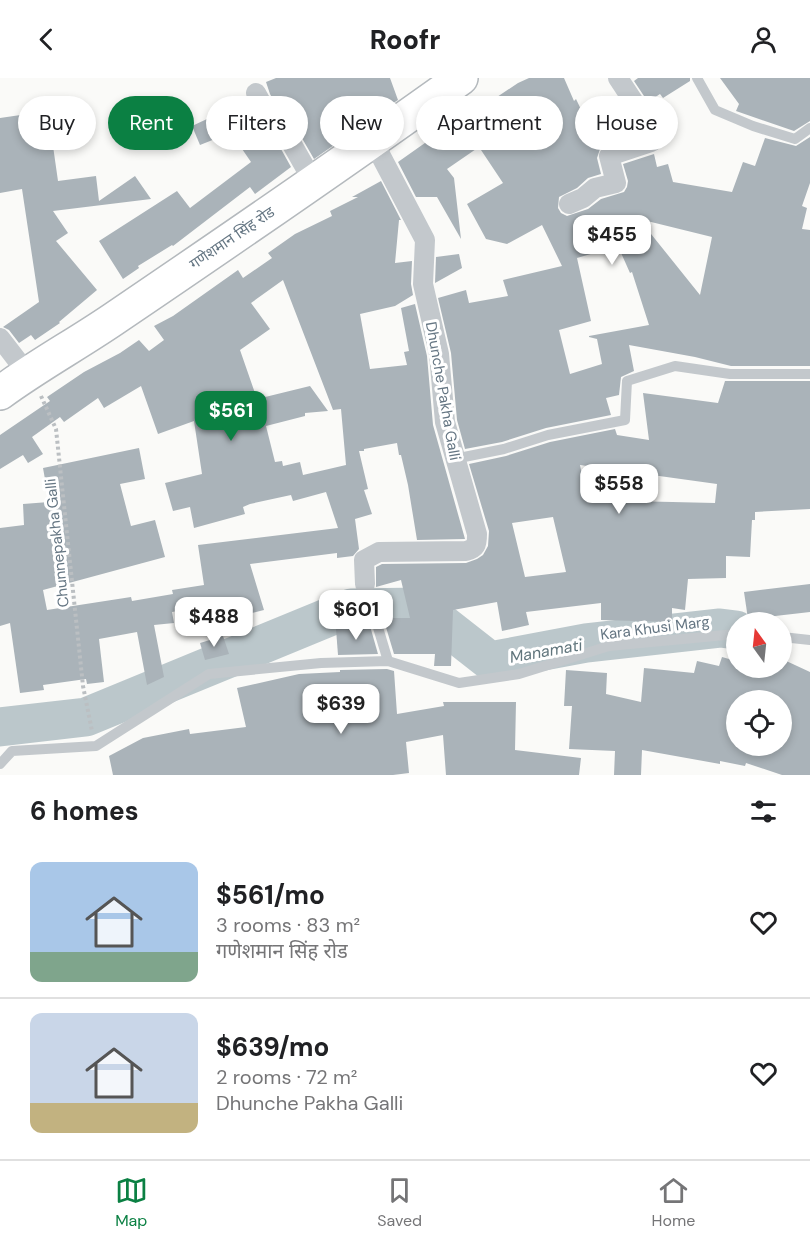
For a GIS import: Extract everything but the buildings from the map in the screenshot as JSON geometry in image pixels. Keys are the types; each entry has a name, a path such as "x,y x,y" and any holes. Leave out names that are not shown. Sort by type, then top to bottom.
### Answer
{"highway":[{"name":"गणेशमान सिंह रोड","path":"404,119 459,78"},
{"name":"गणेशमान सिंह रोड","path":"0,393 27,373 110,322 361,150"}],"street":[{"path":"569,204 583,198 595,188 616,183 609,156 651,142 651,128 618,78"},
{"path":"256,93 279,135 289,139 314,183"},
{"name":"Dhunche Pakha Galli","path":"365,584 364,560 379,552 466,551 474,549 477,544 477,534 445,422 439,354 423,284 425,240 379,150"},
{"path":"0,338 27,373"}],"lane":[{"path":"698,78 715,110 753,126 795,139 810,128"},
{"path":"454,459 548,435 625,420 627,381 675,366 730,374 810,374"},
{"path":"365,584 388,662"},
{"name":"Kara Khusi Marg","path":"0,764 12,751 96,746 209,674 321,663 388,662 459,683 519,674 609,645 726,635"},
{"path":"792,638 810,640"}],"path":[{"name":"Chunnepakha Galli","path":"27,373 46,404 56,429 88,717"}],"waterway":[{"name":"Manamati","path":"0,727 86,717 351,608 421,607 490,661 586,643 726,629"}]}
